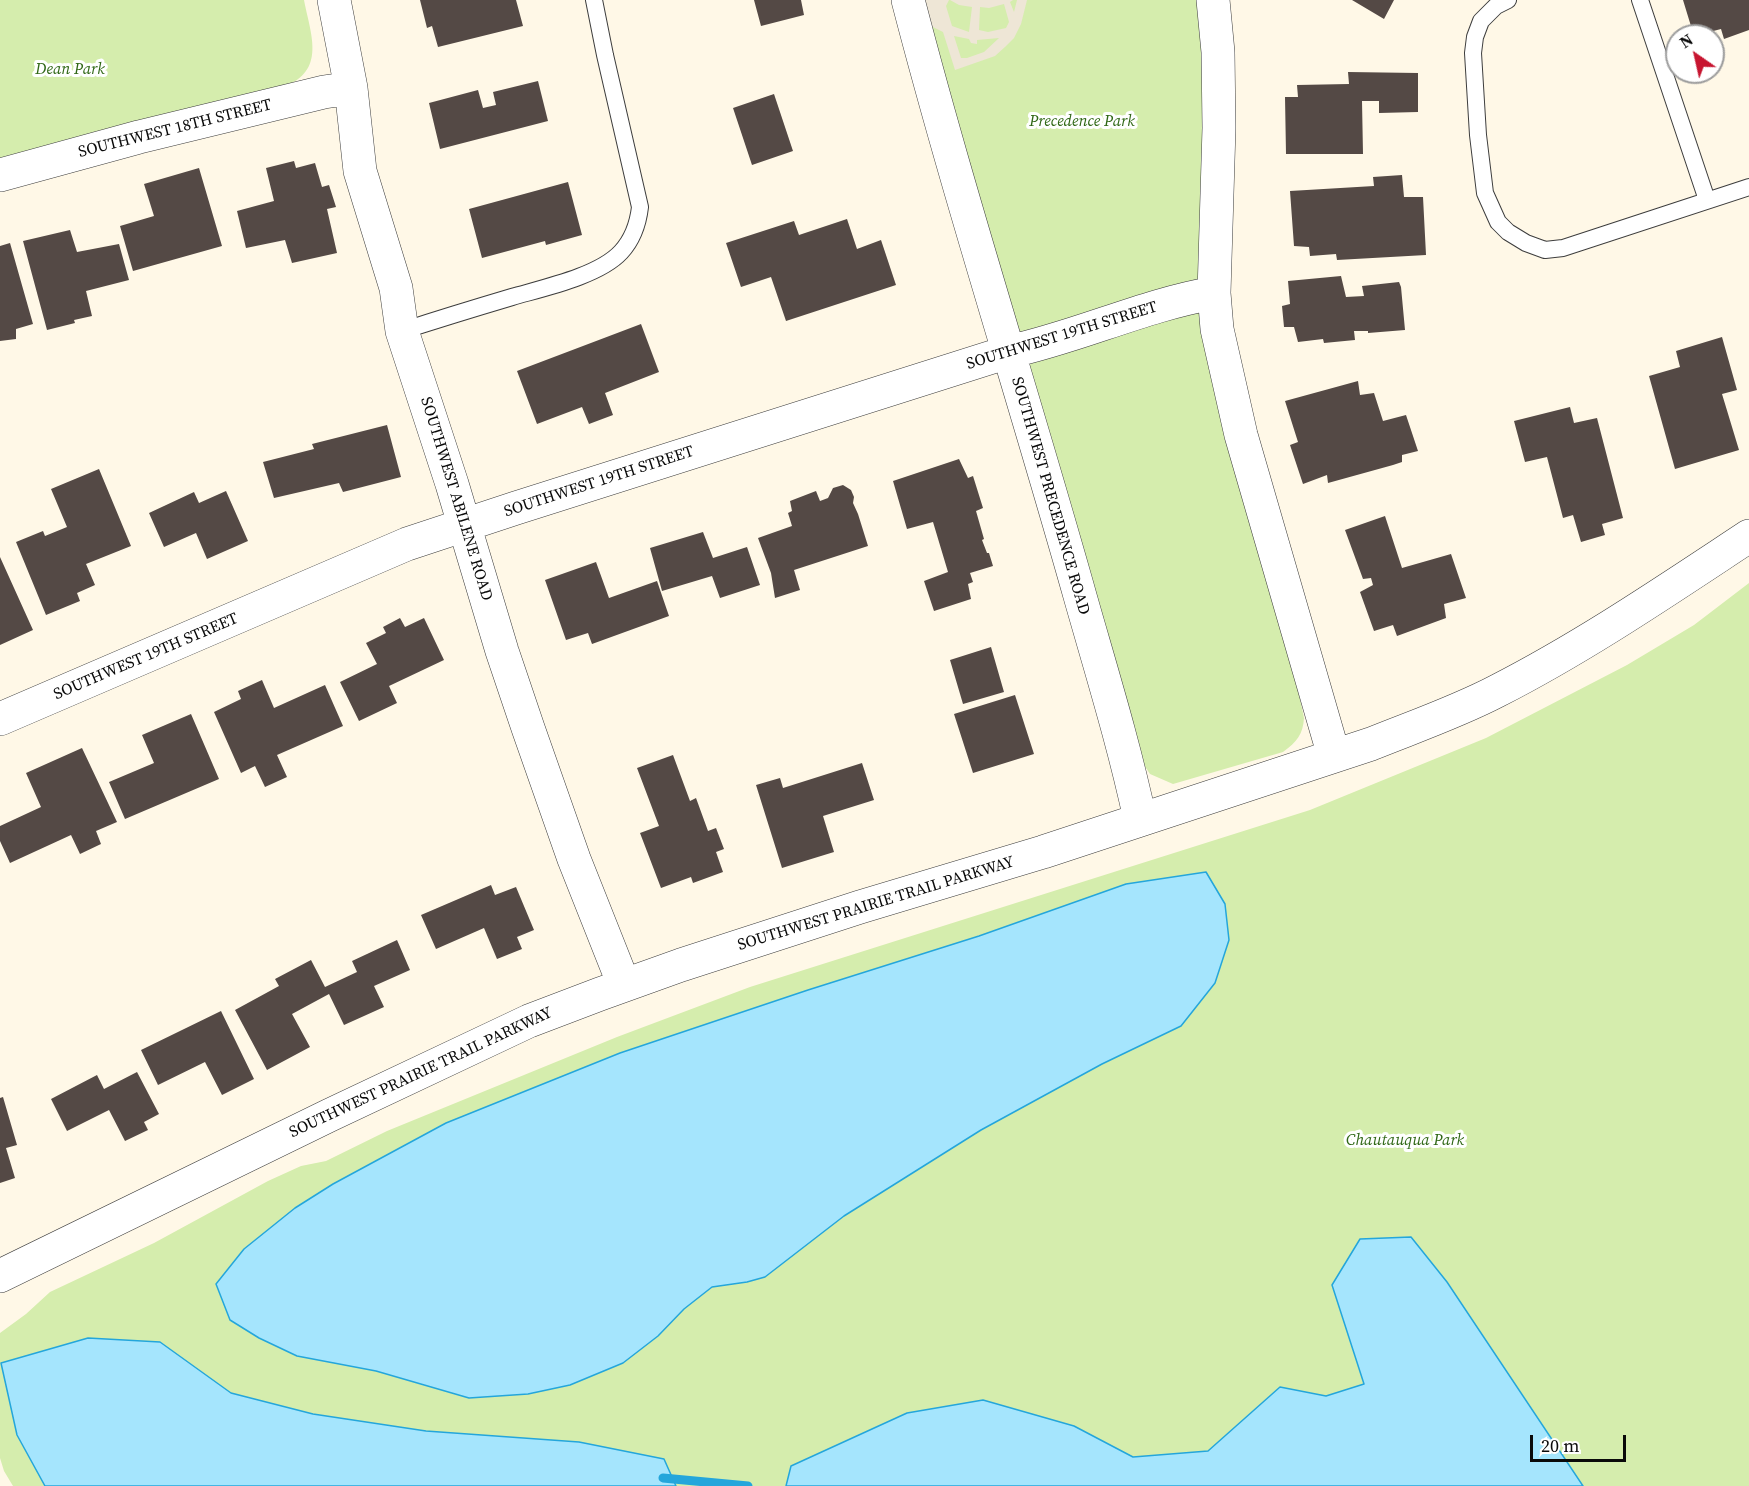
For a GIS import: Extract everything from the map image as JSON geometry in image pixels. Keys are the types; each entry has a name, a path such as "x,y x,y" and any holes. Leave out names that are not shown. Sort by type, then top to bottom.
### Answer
{"street":[{"name":"SOUTHWEST ABILENE ROAD","path":"334,0 351,88 360,171 396,288 402,331 528,728 574,859 624,985"},
{"name":"SOUTHWEST PRECEDENCE ROAD","path":"908,0 1008,352 1062,532 1131,777 1140,819"},
{"path":"1213,0 1218,52 1219,117 1214,293 1217,329 1241,435 1334,756"},
{"name":"SOUTHWEST 18TH STREET","path":"0,175 140,136 324,92 351,88"},
{"name":"SOUTHWEST 19TH STREET","path":"0,719 407,544 1008,352 1044,344 1185,298 1214,293"},
{"name":"SOUTHWEST PRAIRIE TRAIL PARKWAY","path":"0,1276 529,1021 624,985 860,907 1042,852 1371,744 1495,692 1574,649 1749,536"}],"lane":[{"path":"402,331 574,279 621,253 630,240 638,224 640,207 594,0"},
{"path":"1508,0 1496,6 1482,21 1475,37 1473,53 1478,135 1485,193 1498,222 1508,232 1526,243 1545,250 1563,248 1749,187"},
{"path":"1640,0 1707,200"}],"green space":[{"name":"Dean Park","path":"0,0 304,0 312,36 311,59 300,78 288,85 0,160"},
{"name":"Precedence Park","path":"922,0 1198,0 1203,43 1204,108 1200,222 1304,718 1298,737 1283,752 1173,784 1150,774 1140,759"},
{"name":"Chautauqua Park","path":"1749,583 1749,1486 13,1486 4,1471 0,1458 0,1333 50,1292 154,1243 268,1181 301,1166 326,1161 387,1131 617,1037 750,987 1310,810 1486,738 1627,665 1694,625"}],"shaded area":[{"path":"922,0 949,0 946,6 952,26 969,32 972,7 959,5 950,0 1013,0 1010,2 1014,12 1017,0 1027,0 1021,24 1014,38 1005,47 995,56 955,70 943,32 929,25","holes":["1004,4 1009,22 1006,28 988,32 979,30 980,7 989,8","954,36 969,39 971,43 977,44 977,40 999,38 984,52 961,58"]}],"water":[{"path":"1206,872 1225,904 1229,940 1215,983 1181,1026 1102,1064 981,1130 844,1216 765,1277 712,1287 684,1309 658,1336 623,1363 570,1385 528,1394 469,1398 376,1371 297,1356 259,1338 230,1320 216,1284 244,1249 295,1208 333,1184 446,1123 620,1053 979,936 1126,884"},
{"path":"1411,1237 1447,1282 1583,1486 786,1486 791,1466 907,1413 983,1400 1074,1426 1133,1457 1208,1451 1280,1387 1326,1396 1364,1384 1332,1285 1360,1239"},
{"path":"88,1338 160,1342 231,1393 313,1414 426,1431 579,1442 664,1459 676,1486 45,1486 17,1435 1,1363"}],"building":[{"path":"420,0 516,0 523,26 438,47 432,26 427,28"},
{"path":"754,0 801,0 804,15 761,26"},
{"path":"1352,0 1394,0 1384,19"},
{"path":"1683,0 1749,0 1749,30 1725,39 1725,24 1690,24"},
{"path":"1348,72 1418,73 1418,112 1379,113 1379,101 1362,101 1363,154 1286,154 1285,97 1298,97 1297,85 1349,84"},
{"path":"538,81 548,121 440,149 429,103 478,90 483,108 496,105 493,92"},
{"path":"774,94 793,151 752,165 733,108"},
{"path":"294,161 296,168 315,163 322,187 329,185 336,207 327,209 337,253 292,263 285,240 246,248 237,211 274,201 266,168"},
{"path":"199,168 222,246 133,271 120,226 154,216 144,184"},
{"path":"1402,175 1404,197 1423,197 1426,255 1337,260 1336,254 1310,256 1309,247 1294,246 1290,191 1374,186 1373,177"},
{"path":"568,182 582,235 546,245 545,241 482,258 469,209"},
{"path":"847,219 857,249 881,240 896,285 786,321 771,277 741,287 726,243 794,221 799,235"},
{"path":"70,230 77,252 119,244 129,280 86,291 92,316 47,330 23,241"},
{"path":"10,243 33,324 16,329 16,339 0,341 0,246"},
{"path":"1341,276 1346,297 1364,296 1362,286 1399,282 1405,330 1368,333 1368,331 1354,331 1355,340 1324,343 1323,339 1298,342 1294,327 1284,327 1282,306 1290,304 1288,281"},
{"path":"641,324 659,372 605,393 613,415 589,424 582,407 537,424 517,371"},
{"path":"1722,337 1737,390 1722,394 1739,450 1675,469 1649,376 1680,367 1676,351"},
{"path":"1358,381 1360,395 1374,393 1383,421 1406,415 1418,451 1402,455 1402,462 1393,465 1328,483 1327,475 1303,484 1290,445 1298,442 1285,401"},
{"path":"1570,407 1574,423 1597,418 1623,518 1602,524 1605,535 1581,542 1573,515 1563,518 1547,457 1525,462 1514,421"},
{"path":"387,425 401,477 343,492 339,483 274,498 263,462 314,449 312,444"},
{"path":"959,459 968,478 973,476 983,508 976,511 984,539 982,540 993,566 970,573 973,582 968,584 971,599 934,611 924,581 948,572 933,522 907,529 893,481"},
{"path":"99,469 131,546 86,564 95,585 77,593 80,601 46,615 16,542 43,531 45,536 67,527 51,489"},
{"path":"843,485 851,490 854,497 853,503 868,546 794,570 800,590 775,598 771,573 758,538 792,526 788,513 792,511 790,501 816,491 820,501 828,498 833,488"},
{"path":"226,491 248,541 207,559 196,533 164,547 149,513 194,492 199,503"},
{"path":"1385,516 1402,568 1451,554 1466,598 1444,604 1446,618 1397,636 1393,625 1374,631 1360,592 1373,585 1371,578 1363,579 1345,530"},
{"path":"703,532 713,558 747,547 760,585 720,598 712,576 662,591 650,548"},
{"path":"0,557 33,630 0,645"},
{"path":"596,562 609,598 657,581 669,616 592,644 588,633 566,640 545,580"},
{"path":"400,618 405,627 424,618 444,660 389,686 397,703 359,721 340,682 377,664 366,643 386,633 383,627"},
{"path":"991,647 1004,692 963,704 950,660"},
{"path":"262,680 274,708 325,685 343,726 277,755 287,777 265,787 255,766 241,773 214,712 241,699 238,691"},
{"path":"1015,695 1034,754 973,773 954,714"},
{"path":"191,714 219,779 125,819 109,782 154,763 142,735"},
{"path":"82,748 117,822 96,831 101,844 80,854 71,835 10,863 0,841 0,826 41,807 26,773"},
{"path":"673,755 690,801 696,798 708,831 716,828 724,849 716,852 723,872 693,883 691,877 661,888 640,833 659,826 637,768"},
{"path":"862,763 874,800 823,816 834,852 782,868 756,785 780,778 783,788"},
{"path":"491,885 495,895 516,887 534,930 517,937 522,949 497,959 484,928 436,949 421,915"},
{"path":"397,940 410,970 374,986 384,1007 344,1025 329,994 292,1014 310,1047 267,1070 235,1010 279,986 275,979 311,960 325,987 357,972 352,961"},
{"path":"221,1011 254,1079 222,1095 205,1062 158,1085 141,1050"},
{"path":"137,1072 159,1114 144,1122 148,1130 125,1141 109,1110 67,1131 51,1099 97,1075 104,1089"},
{"path":"3,1097 17,1145 6,1148 15,1178 0,1183 0,1098"}],"waterway":[{"path":"663,1478 748,1486"}]}
